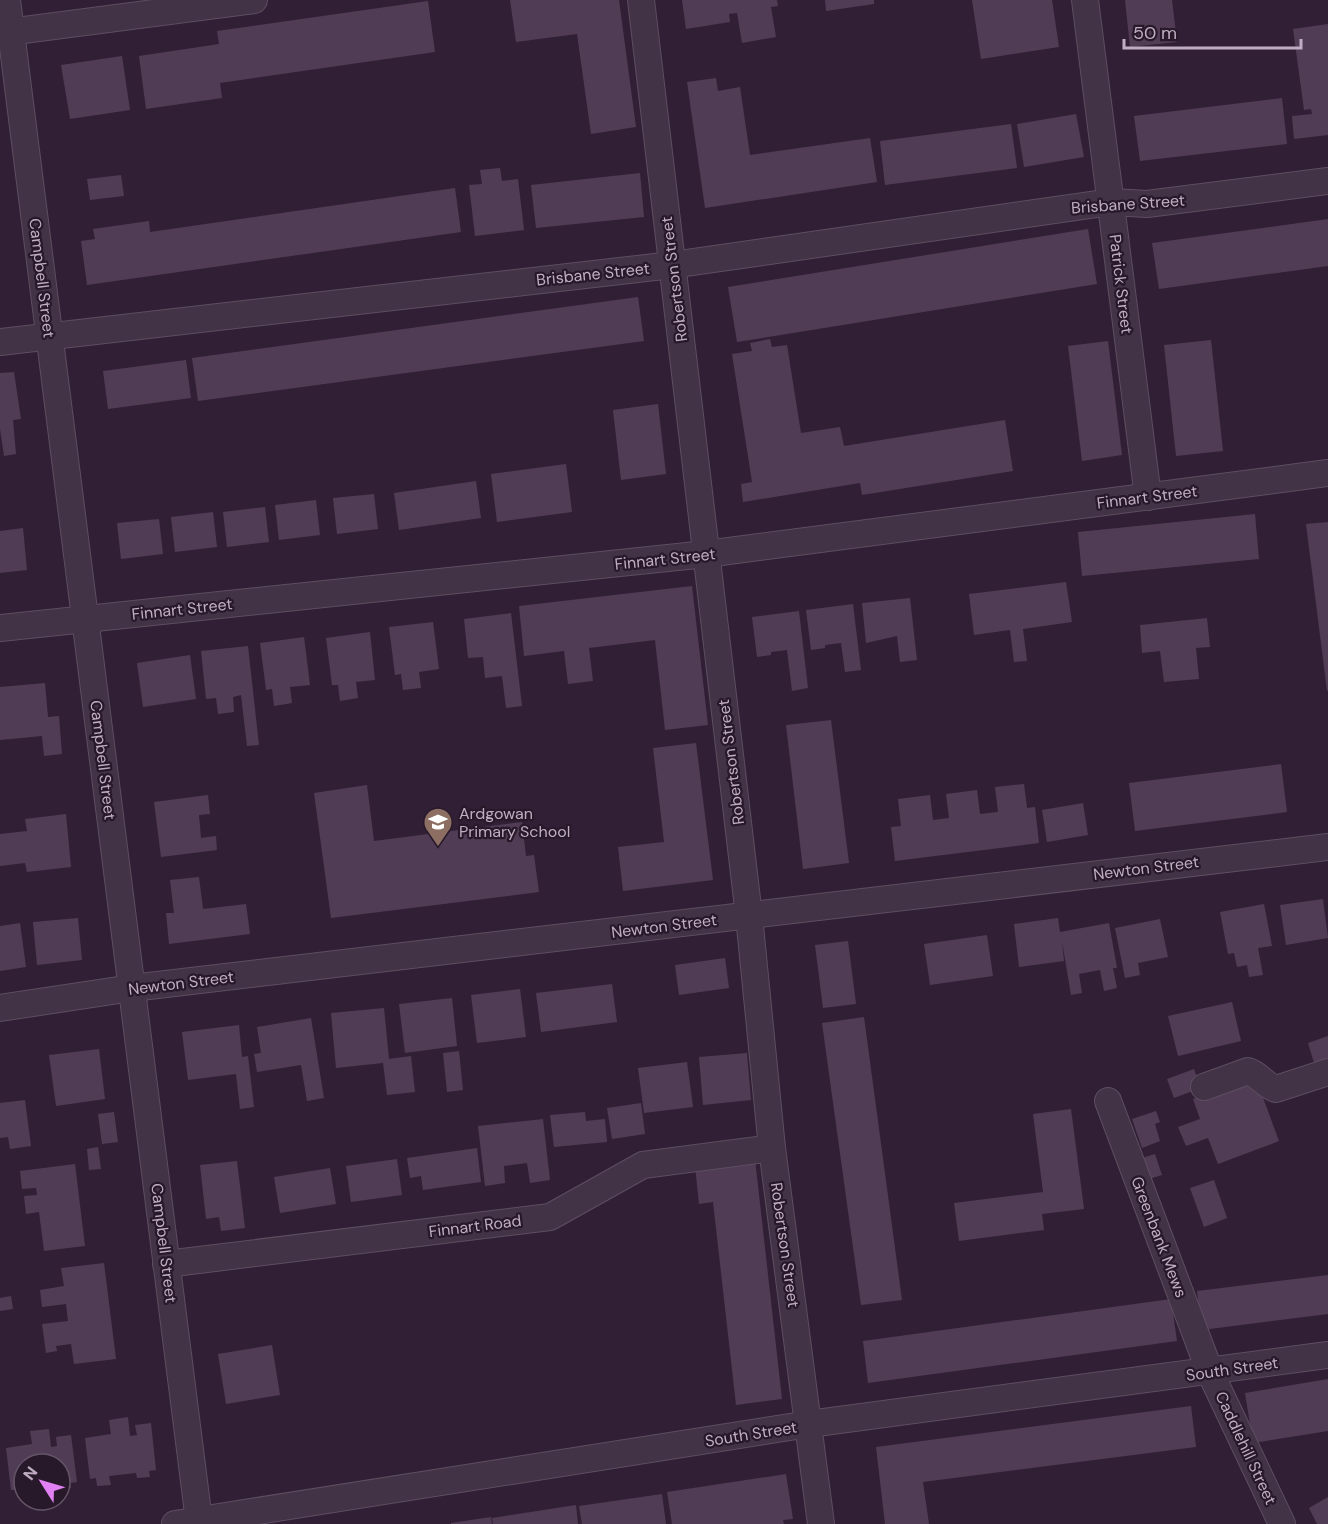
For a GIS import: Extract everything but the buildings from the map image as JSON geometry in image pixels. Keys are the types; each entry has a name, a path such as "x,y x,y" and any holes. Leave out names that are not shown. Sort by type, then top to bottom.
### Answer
{"street":[{"name":"Campbell Street","path":"7,0 5,32 49,336 166,1264 187,1522"},
{"path":"5,32 254,0"},
{"name":"Robertson Street","path":"641,0 749,916 772,1148 821,1524"},
{"name":"Patrick Street","path":"1085,0 1148,497"},
{"name":"Brisbane Street","path":"0,342 672,265 1111,202 1147,204 1328,181"},
{"name":"Finnart Street","path":"0,628 706,554 1328,473"},
{"name":"Newton Street","path":"0,1008 132,988 1328,847"},
{"path":"1204,1087 1248,1071 1255,1073 1270,1088 1276,1089 1328,1072"},
{"name":"Greenbank Mews","path":"1108,1101 1210,1372"},
{"name":"Finnart Road","path":"166,1264 550,1217 644,1165 772,1148"},
{"name":"South Street","path":"187,1522 809,1424 1328,1355"},
{"name":"Caddlehill Street","path":"1210,1372 1282,1524"}],"place":[{"name":"Ardgowan Primary School","path":"438,848"}]}
